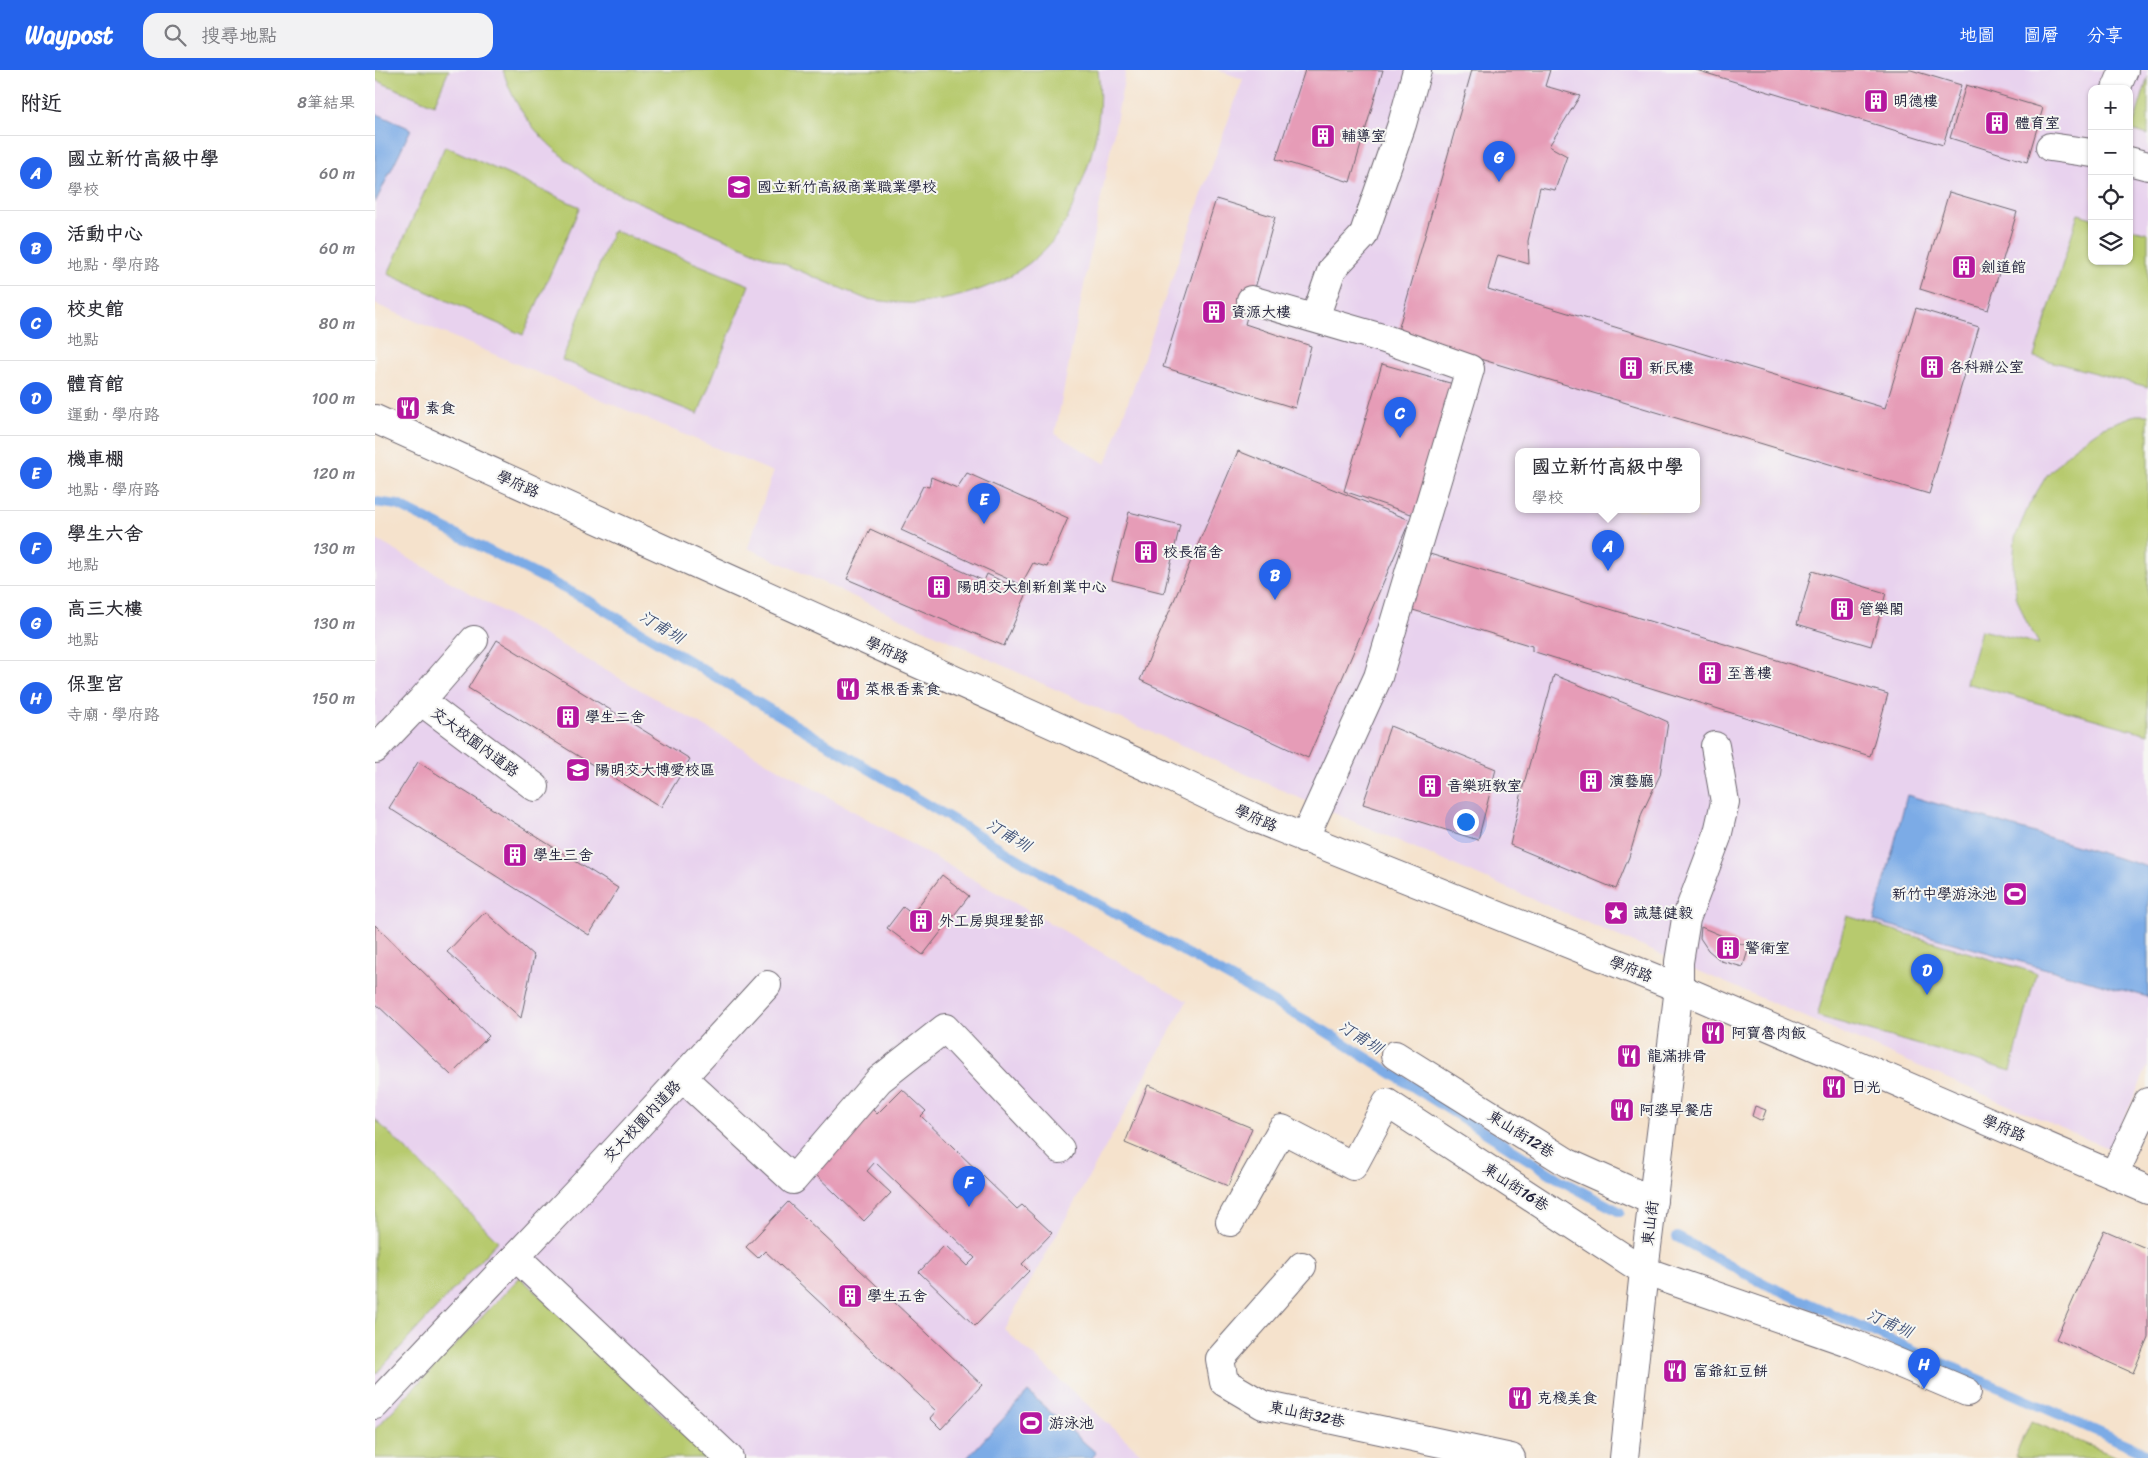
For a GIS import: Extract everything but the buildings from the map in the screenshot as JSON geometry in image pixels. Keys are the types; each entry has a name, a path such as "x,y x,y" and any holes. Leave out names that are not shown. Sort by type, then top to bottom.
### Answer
{"street":[{"path":"1315,318 1332,269 1363,236 1402,124 1417,70"},
{"path":"2118,85 2124,70"},
{"path":"2050,147 2088,152"},
{"path":"2133,163 2148,166"},
{"path":"1251,300 1385,339 1470,369 1378,677 1304,839"},
{"name":"學府路","path":"375,419 1148,767 1255,818 1679,988 2148,1190"},
{"path":"421,701 474,640"},
{"name":"交大校園內道路","path":"375,749 421,701 535,787"},
{"name":"東山街","path":"1624,1458 1644,1272 1679,988 1679,962 1686,919 1717,837 1725,802 1715,746"},
{"name":"交大校園內道路","path":"375,1405 683,1078 767,985"},
{"path":"683,1078 793,1180 879,1080 945,1028 1060,1150"},
{"name":"東山街12巷","path":"1395,1055 1568,1163 1653,1201"},
{"path":"2114,1175 2148,1102"},
{"name":"東山街16巷","path":"1230,1222 1283,1129 1353,1166 1387,1103 1644,1272 1855,1344 1967,1392"},
{"path":"516,1256 729,1458"},
{"name":"東山街32巷","path":"1302,1266 1220,1359 1224,1382 1263,1405 1511,1458"}],"shaded area":[{"path":"375,70 1126,70 1055,434 1106,464 1243,79 1217,70 2148,70 2148,1066 2110,1149 1304,800 1030,678 748,548 773,472 375,304"},
{"name":"陽明交大博愛校區","path":"375,539 1187,1001 1004,1329 1146,1458 375,1458"}],"green space":[{"path":"375,70 449,70 434,105 375,80"},
{"path":"503,70 1098,70 1100,99 1095,141 1087,168 1072,209 1052,242 1020,270 981,289 961,296 940,300 899,303 866,299 601,186 569,162 541,137 519,107"},
{"path":"2148,77 2148,135 2133,130"},
{"path":"445,146 580,207 523,335 388,274"},
{"path":"2078,214 2088,217 2088,265 2133,265 2133,229 2148,233 2148,387 2034,357"},
{"path":"613,230 749,285 698,414 562,360"},
{"path":"2136,415 2148,415 2148,734 1966,683 1981,630 2039,644 2025,619 2016,596 2013,568 2015,538 2029,505 2047,475 2073,448 2103,427"},
{"path":"1847,916 2036,973 2011,1071 1817,1016"},
{"path":"375,1119 498,1241 375,1375"},
{"path":"520,1277 708,1458 375,1458 375,1429"},
{"path":"2031,1421 2119,1458 2020,1458 2015,1456"}],"water":[{"path":"375,113 411,129 375,203"},
{"name":"新竹中學游泳池","path":"1907,795 2148,867 2148,997 1874,921"},
{"name":"游泳池","path":"1028,1392 1096,1453 1092,1458 967,1458"}],"waterway":[{"name":"汀甫圳","path":"375,502 398,505 591,602 1025,863 1323,1030 1562,1181 1620,1212"},
{"name":"汀甫圳","path":"1677,1237 1765,1284 2148,1454"}],"place":[{"name":"明德樓","path":"1876,101"},
{"name":"體育室","path":"1997,123"},
{"name":"輔導室","path":"1323,136"},
{"name":"高三大樓","path":"1499,182"},
{"name":"國立新竹高級商業職業學校","path":"739,187"},
{"name":"劍道館","path":"1964,267"},
{"name":"資源大樓","path":"1214,312"},
{"name":"各科辦公室","path":"1932,367"},
{"name":"新民樓","path":"1631,368"},
{"name":"素食","path":"408,408"},
{"name":"校史館","path":"1400,438"},
{"name":"機車棚","path":"984,524"},
{"name":"校長宿舍","path":"1146,552"},
{"name":"國立新竹高級中學","path":"1608,571"},
{"name":"陽明交大創新創業中心","path":"939,587"},
{"name":"活動中心","path":"1275,600"},
{"name":"管樂閣","path":"1842,609"},
{"name":"至善樓","path":"1710,673"},
{"name":"菜根香素食","path":"848,689"},
{"name":"學生二舍","path":"568,717"},
{"name":"陽明交大博愛校區","path":"578,770"},
{"name":"演藝廳","path":"1591,781"},
{"name":"音樂班教室","path":"1430,786"},
{"name":"學生三舍","path":"515,855"},
{"name":"新竹中學游泳池","path":"2015,894"},
{"name":"誠慧健毅","path":"1616,913"},
{"name":"外工房與理髮部","path":"921,921"},
{"name":"警衛室","path":"1728,948"},
{"name":"體育館","path":"1927,995"},
{"name":"阿寶魯肉飯","path":"1713,1033"},
{"name":"龍滿排骨","path":"1629,1056"},
{"name":"日光","path":"1834,1087"},
{"name":"阿婆早餐店","path":"1622,1110"},
{"name":"學生六舍","path":"969,1207"},
{"name":"學生五舍","path":"850,1296"},
{"name":"富爺紅豆餅","path":"1675,1371"},
{"name":"保聖宮","path":"1924,1389"},
{"name":"克棧美食","path":"1520,1398"},
{"name":"游泳池","path":"1031,1423"}]}
